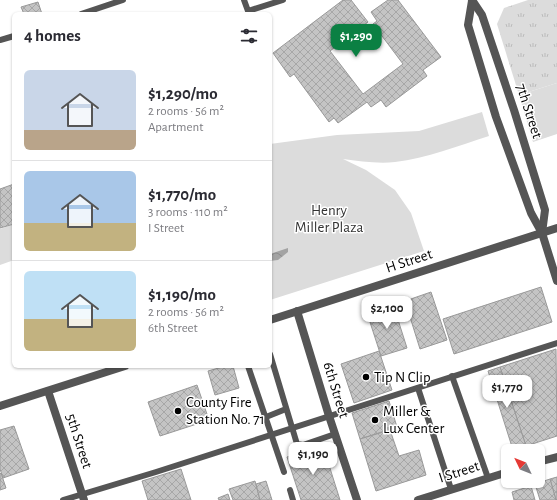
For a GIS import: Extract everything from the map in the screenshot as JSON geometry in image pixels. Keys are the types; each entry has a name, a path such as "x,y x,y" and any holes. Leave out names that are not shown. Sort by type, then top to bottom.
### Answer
{"street":[{"name":"7th Street","path":"473,0 468,25 496,117 531,213 542,233 557,281"},
{"name":"7th Street","path":"473,0 482,15 514,110 545,210 542,233"},
{"name":"H Street","path":"272,319 557,228"},
{"name":"6th Street","path":"297,311 329,416 357,500"},
{"path":"0,406 120,368"},
{"name":"5th Street","path":"48,391 83,497"},
{"path":"545,460 557,457"},
{"name":"I Street","path":"418,500 501,474"}],"lane":[{"path":"87,12 123,0"},
{"path":"244,0 248,11 283,0"},
{"path":"0,40 12,37"},
{"path":"63,500 83,497 272,434 557,343"},
{"path":"272,361 297,444 303,445 335,434"},
{"path":"249,368 284,472"},
{"path":"452,376 488,478"},
{"path":"418,388 450,489"},
{"path":"266,417 286,409"},
{"path":"290,490 293,500"}],"green space":[{"path":"528,0 557,0 557,83 519,95 497,24 504,8"},
{"path":"557,83 557,134 533,142 519,95"},
{"name":"Henry Miller Plaza","path":"482,112 489,136 419,158 395,162 382,163 343,159 366,170 395,190 411,213 424,251 272,299 272,144 337,135 419,131"},
{"path":"12,225 12,261 0,265 0,229"}],"water":[{"path":"288,248 288,252 278,260 272,261 272,253"}],"building":[{"path":"343,0 351,0 368,22 330,51 363,94 403,64 373,24 377,21 371,12 388,0 398,0 441,57 423,70 427,76 386,107 381,100 371,107 367,102 338,123 334,118 329,122 294,74 290,77 273,53"},
{"path":"38,2 41,12 23,12 21,7"},
{"path":"12,185 12,225 0,228 0,189"},
{"path":"541,287 552,322 454,354 443,319"},
{"path":"431,292 447,340 420,349 405,301"},
{"path":"393,304 407,348 381,356 367,313"},
{"path":"556,349 557,436 532,444 525,444 500,367"},
{"name":"Tip N Clip","path":"379,351 392,390 354,403 341,364"},
{"path":"500,367 525,444 511,444 488,371"},
{"path":"219,368 234,368 239,388 215,395 208,371"},
{"name":"County Fire Station No. 71","path":"197,385 209,420 160,436 148,402"},
{"name":"Miller & Lux Center","path":"389,401 397,427 360,439 352,413"},
{"path":"14,426 29,469 3,478 0,469 0,430"},
{"path":"390,430 399,456 419,450 426,475 376,491 360,439"},
{"path":"323,446 340,500 301,500 287,457"},
{"path":"181,469 191,500 148,500 142,481"},
{"path":"1,473 6,488 0,490 0,474"},
{"path":"557,477 557,500 556,500 550,479"},
{"path":"550,479 556,500 540,500 536,488 545,488 545,481"},
{"path":"255,481 260,500 233,500 229,489"},
{"path":"266,481 272,500 260,500 256,484"},
{"path":"525,488 532,488 535,500 514,500 512,492"},
{"path":"228,494 230,500 219,500 218,498"}],"place":[{"name":"Tip N Clip","path":"366,377"},
{"name":"County Fire Station No. 71","path":"178,411"},
{"name":"Miller & Lux Center","path":"375,420"}]}
